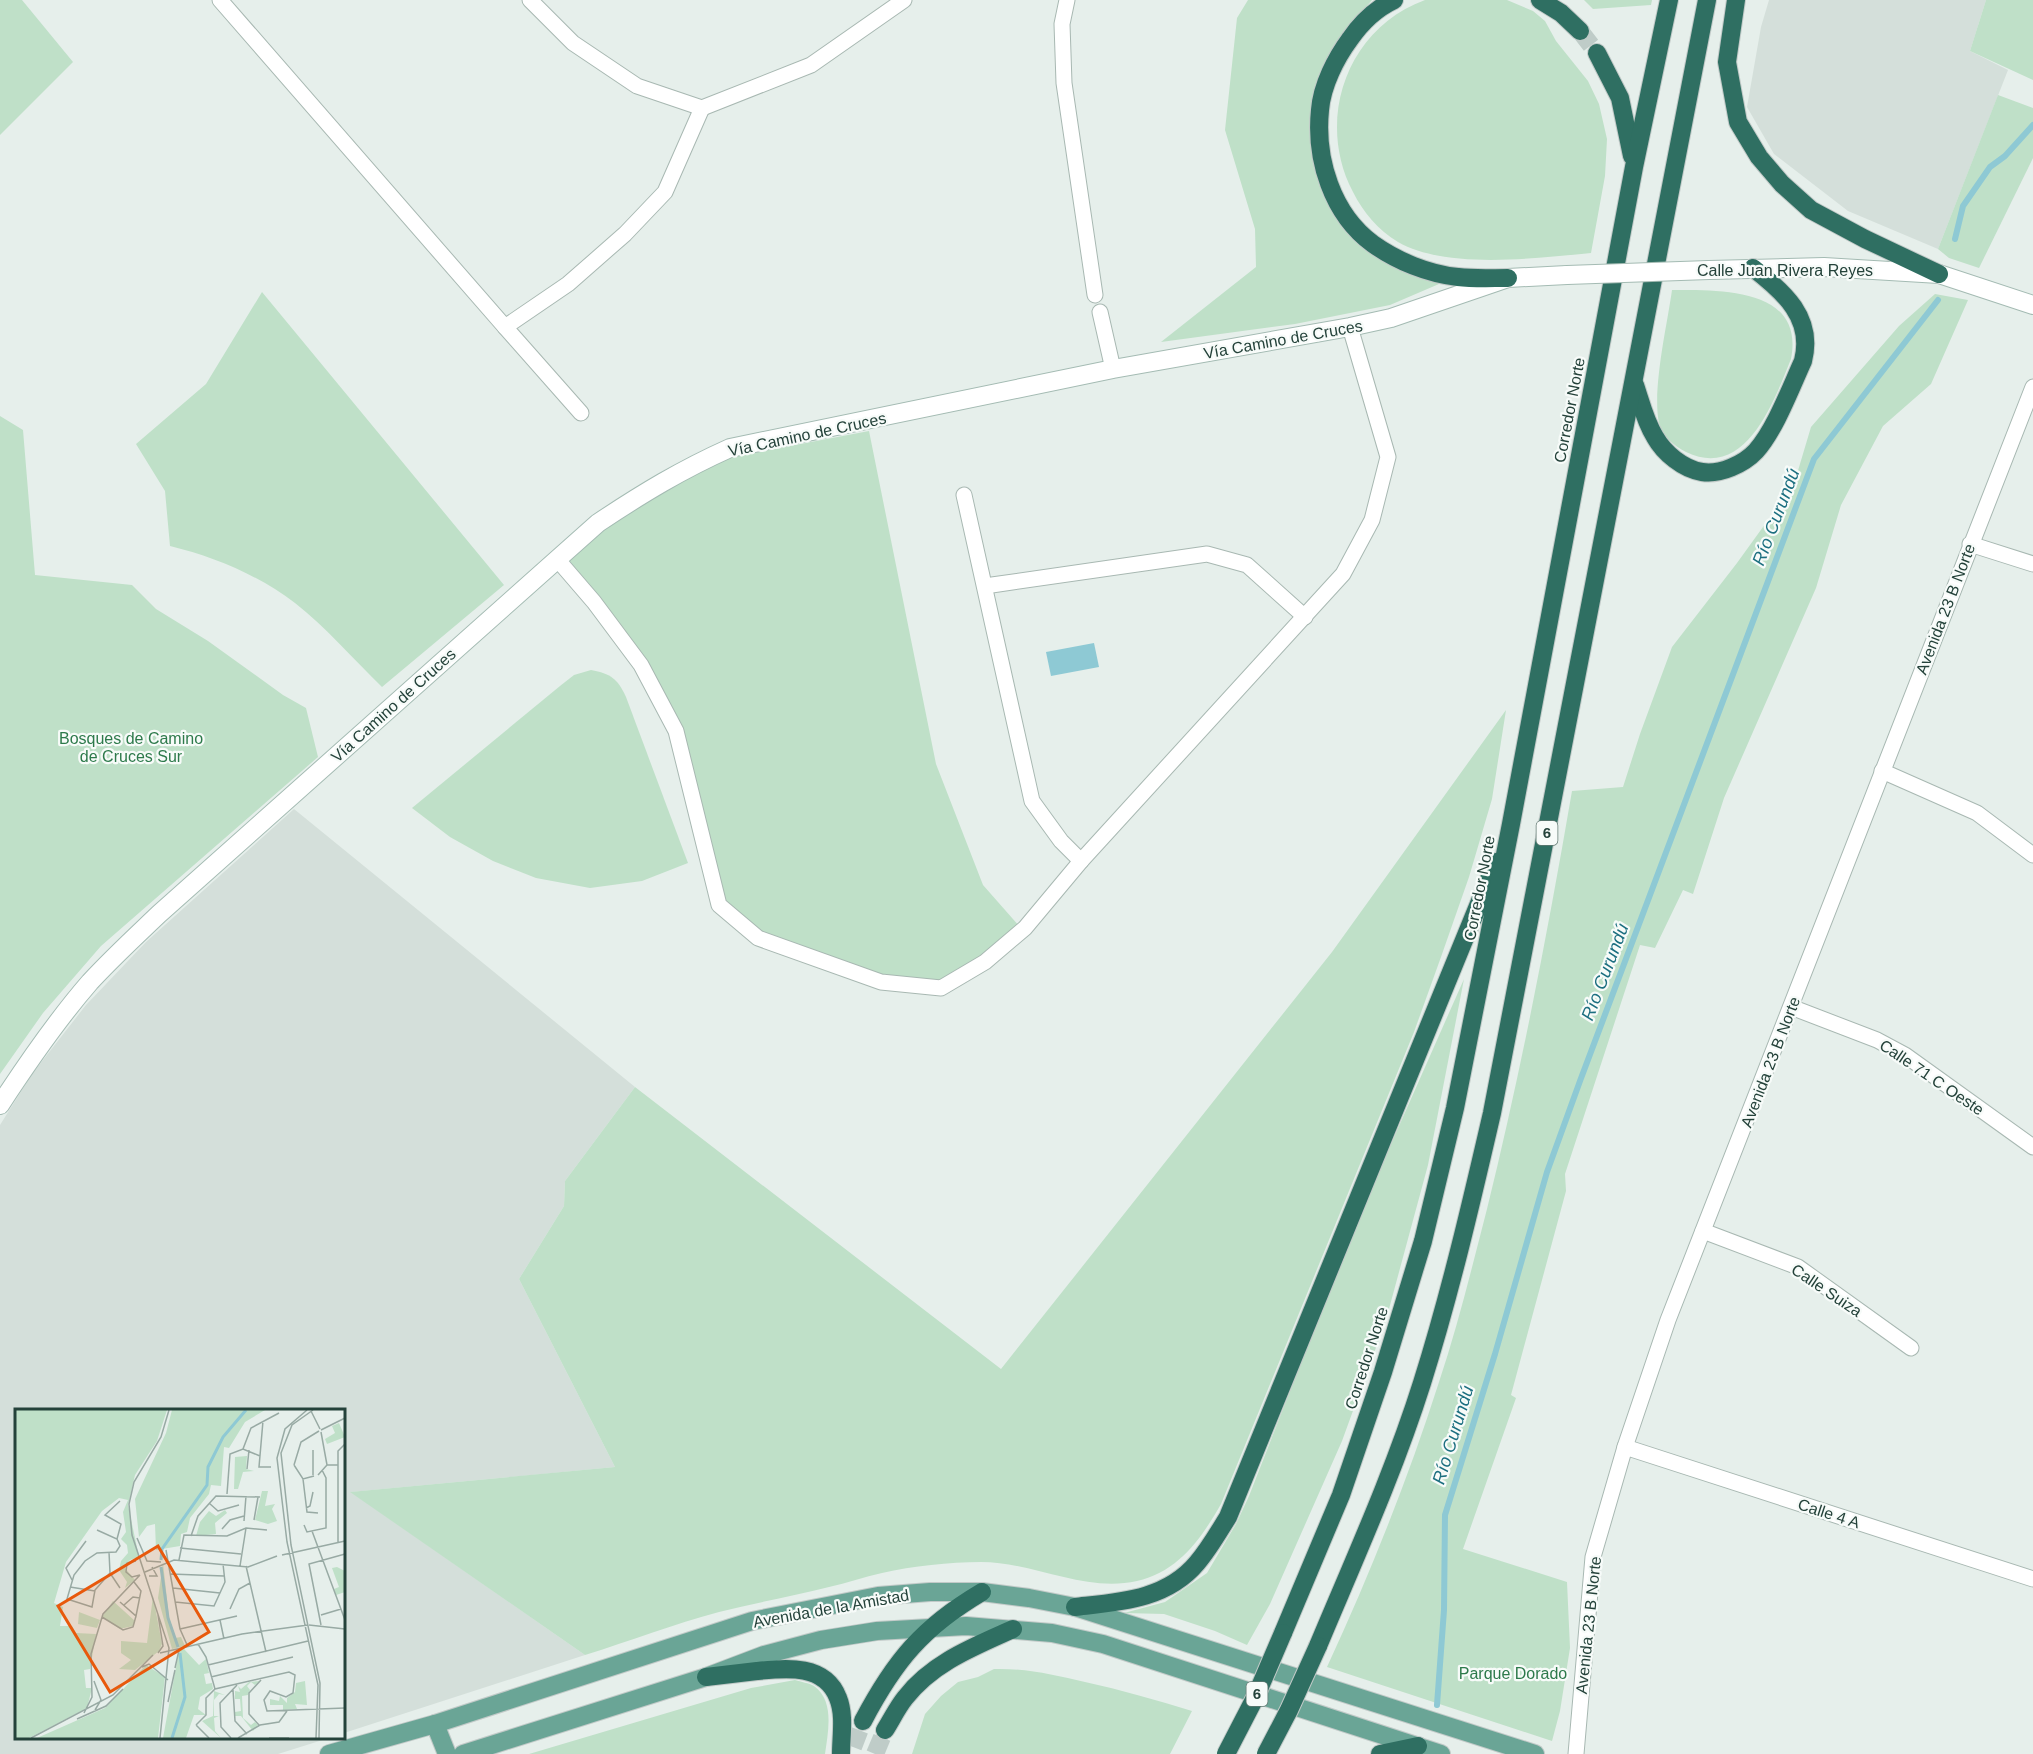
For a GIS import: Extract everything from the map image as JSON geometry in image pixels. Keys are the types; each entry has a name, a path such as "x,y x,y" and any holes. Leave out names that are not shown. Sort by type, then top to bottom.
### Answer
{"highway":[{"path":"1394,0 1361,23 1342,49 1329,76 1320,108 1320,146 1328,182 1347,218 1372,243 1396,258 1457,277 1508,278"},
{"path":"1540,0 1561,13 1580,31"},
{"name":"Corredor Norte","path":"1226,1754 1256,1696 1284,1633 1341,1495 1383,1372 1423,1241 1455,1108 1511,824 1634,167 1669,0"},
{"name":"6","path":"1266,1754 1318,1646 1376,1509 1422,1384 1460,1249 1492,1113 1707,0"},
{"path":"1736,0 1727,62 1738,122 1759,157 1782,184 1811,210 1939,274"},
{"path":"1598,53 1620,98 1634,167"},
{"path":"1634,382 1655,438 1666,452 1682,465 1702,472 1723,470 1742,462 1756,451 1767,436 1803,361 1806,351 1806,335 1800,315 1792,304 1753,268"},
{"path":"1075,1607 1144,1598 1171,1586 1196,1565 1228,1517 1511,824"},
{"path":"864,1721 892,1671 930,1627 982,1592"},
{"path":"885,1730 905,1698 931,1672 957,1655 1013,1629"},
{"path":"706,1677 794,1668 816,1674 825,1679 838,1698 848,1752"},
{"path":"1380,1754 1418,1746"}],"main road":[{"name":"Avenida de la Amistad","path":"328,1754 435,1724 752,1621 878,1596 930,1592 982,1592 1075,1607 1535,1754"},
{"name":"Avenida de la Amistad","path":"463,1754 706,1677 764,1655 822,1640 877,1631 966,1626 1052,1633 1103,1644 1441,1754"},
{"path":"435,1724 447,1754"}],"street":[{"path":"220,0 581,413"},
{"path":"530,0 573,43 637,86 702,108 811,65 904,0"},
{"path":"1067,0 1062,24 1064,83 1095,294"},
{"path":"505,327 568,284 625,234 664,192 702,108"},
{"name":"Calle Juan Rivera Reyes","path":"1567,275 1824,267 1939,274 2033,305"},
{"name":"Vía Camino de Cruces","path":"0,1105 27,1063 91,981 159,914 598,523 642,493 683,470 730,448 1113,369 1350,327 1391,318 1508,278 1567,275"},
{"path":"1100,312 1113,369"},
{"path":"557,559 594,602 641,665 676,731 718,905 758,938 881,982 941,988 986,962 1025,928 1081,861 1343,574 1372,520 1388,458 1350,327"},
{"name":"Avenida 23 B Norte","path":"1576,1754 1593,1557 1625,1447 1668,1320 2033,387"},
{"path":"964,495 1032,801 1061,841 1081,861"},
{"path":"1970,544 2033,564"},
{"path":"985,586 1207,554 1247,565 1305,617"},
{"path":"1882,771 1977,813 2033,855"},
{"name":"Calle 71 C Oeste","path":"1791,1007 1877,1040 1896,1050 2033,1147"},
{"name":"Calle Suiza","path":"1703,1231 1798,1267 1911,1348"},
{"name":"Calle 4 A","path":"1625,1447 2033,1579"}],"shaded area":[{"path":"1769,0 1986,0 1970,51 2008,70 1938,249 1848,211 1774,154 1747,107 1761,27"},
{"path":"294,809 635,1087 565,1181 564,1206 519,1279 615,1467 351,1492 585,1655 345,1733 345,1409 15,1409 15,1739 326,1739 278,1754 0,1754 0,1125 32,1074 86,1005 146,942"}],"green space":[{"path":"0,0 22,0 73,62 0,135"},
{"path":"1248,0 1372,0 1345,31 1311,138 1337,212 1446,281 1390,305 1295,324 1161,342 1256,267 1255,229 1225,130 1237,18"},
{"path":"1425,0 1507,0 1533,11 1545,21 1556,41 1588,81 1599,104 1607,139 1605,176 1591,253 1493,260 1441,256 1418,251 1398,242 1378,226 1361,207 1342,164 1337,136 1339,107 1346,80 1358,54 1376,32 1398,13"},
{"path":"1584,0 1652,0 1651,5 1593,9"},
{"path":"1986,0 2033,0 2033,80 1970,51"},
{"path":"1998,95 2033,108 2033,158 1979,268 1949,258 1938,249"},
{"path":"1672,290 1734,293 1754,298 1772,306 1785,318 1792,335 1791,359 1766,415 1755,432 1741,446 1725,456 1707,458 1686,452 1669,440 1659,423 1657,393"},
{"path":"262,292 504,585 382,687 318,622 281,593 235,568 170,546 165,491 136,444 206,384"},
{"name":"Parque Dorado","path":"1935,294 1968,300 1931,384 1883,426 1841,505 1816,588 1724,798 1693,894 1683,890 1655,948 1640,945 1565,1174 1566,1191 1511,1395 1516,1398 1463,1549 1567,1582 1570,1648 1560,1711 1552,1741 1327,1667 1373,1562 1401,1490 1459,1318 1523,1053 1572,791 1623,787 1672,647 1794,484 1811,427 1899,326"},
{"name":"Bosques de Camino de Cruces Sur","path":"0,416 23,430 35,575 132,585 156,609 208,641 283,695 306,708 318,757 101,946 43,1013 0,1074"},
{"path":"869,431 936,764 983,885 1020,927 981,960 940,983 883,977 761,933 724,903 683,730 565,560 604,528 689,477 732,457"},
{"path":"591,670 604,673 620,685 688,863 642,881 590,888 536,878 493,861 450,837 412,808 574,675"},
{"path":"1506,710 1492,799 1469,877 1414,1032 1221,1504 1205,1530 1187,1552 1165,1570 1152,1577 1118,1584 1078,1580 1000,1563 969,1562 919,1566 719,1612 585,1655 350,1492 615,1467 519,1279 564,1206 565,1181 635,1087 1001,1369 1332,952"},
{"path":"1464,979 1428,1165 1386,1320 1342,1441 1270,1604 1247,1645 1215,1631 1164,1614 1124,1613 1165,1602 1207,1573 1236,1524 1353,1230"},
{"path":"994,1669 1029,1671 1063,1677 1192,1711 1170,1754 912,1754 925,1714 941,1696 958,1682 978,1677"},
{"path":"795,1680 814,1686 825,1700 828,1708 828,1736 825,1754 529,1754 751,1688"}],"water":[{"path":"1094,643 1099,667 1051,676 1046,652"}],"waterway":[{"name":"Río Curundú","path":"1955,239 1963,206 1990,167 2005,156 2033,125"},
{"name":"Río Curundú","path":"1437,1705 1444,1610 1445,1515 1495,1354 1547,1172 1814,459 1938,300"}],"tunnel":[{"path":"1580,31 1597,53"},
{"path":"853,1747 863,1721"},
{"path":"875,1754 885,1730"}]}
